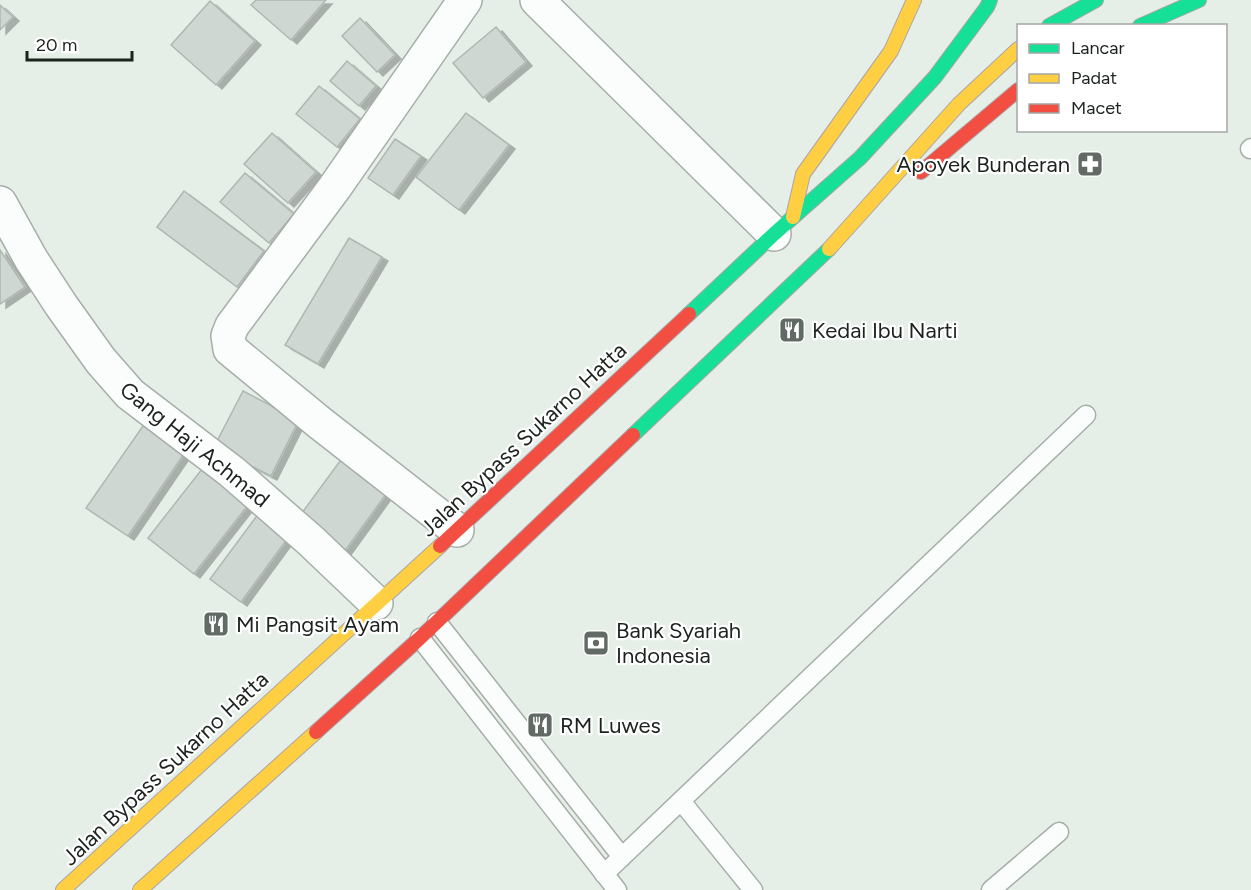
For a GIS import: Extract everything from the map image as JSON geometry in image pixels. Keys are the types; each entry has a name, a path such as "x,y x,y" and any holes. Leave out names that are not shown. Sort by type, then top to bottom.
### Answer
{"highway":[{"path":"783,226 803,174 891,51 914,0"},
{"name":"Jalan Bypass Sukarno Hatta","path":"63,890 457,530 783,226 860,158 934,77 990,0"},
{"path":"1053,24 1096,0"},
{"path":"1145,24 1199,0"},
{"path":"842,237 959,104 1017,50"},
{"path":"140,890 420,638 842,237 1017,91"}],"street":[{"path":"457,530 230,349 228,336 232,326 335,187 465,0"},
{"path":"537,0 783,226"},
{"name":"Gang Haji Achmad","path":"0,203 61,305 123,387 232,472 311,541 376,603"}],"lane":[{"path":"604,874 1086,415"},
{"path":"437,622 622,857"},
{"path":"420,638 617,890"},
{"path":"681,801 753,890"},
{"path":"992,890 1059,832"}],"building":[{"path":"256,0 326,0 291,40 251,5"},
{"path":"210,1 255,41 216,85 171,45"},
{"path":"0,5 13,17 0,30"},
{"path":"360,18 395,55 377,72 342,36"},
{"path":"496,27 526,62 483,98 453,63"},
{"path":"347,61 376,86 359,106 330,81"},
{"path":"319,86 360,119 337,147 296,114"},
{"path":"466,113 509,145 459,210 416,177"},
{"path":"272,133 316,172 288,203 244,164"},
{"path":"395,139 421,156 393,195 368,178"},
{"path":"245,173 294,214 269,243 220,202"},
{"path":"184,191 264,251 237,287 157,227"},
{"path":"349,238 382,257 318,364 285,345"},
{"path":"0,250 25,287 0,304"},
{"path":"243,391 299,420 271,476 214,447"},
{"path":"145,423 186,451 128,536 86,508"},
{"path":"343,457 389,490 342,555 296,521"},
{"path":"202,469 249,504 194,574 148,538"},
{"path":"262,509 293,531 241,602 210,579"}],"traffic: fast":[{"path":"689,314 774,234 860,158 935,77 990,0"},
{"path":"1053,24 1096,0"},
{"path":"1145,24 1199,0"},
{"path":"633,435 829,249"}],"traffic: slow":[{"path":"793,217 803,174 891,51 914,0"},
{"path":"829,249 959,104 1017,50"},
{"path":"63,890 440,546"},
{"path":"140,890 316,732"}],"traffic: jam":[{"path":"921,172 1017,91"},
{"path":"440,546 689,314"},
{"path":"316,732 420,638 633,435"}],"place":[{"name":"Apoyek Bunderan","path":"1090,164"},
{"name":"Kedai Ibu Narti","path":"792,330"},
{"name":"Mi Pangsit Ayam","path":"216,624"},
{"name":"Bank Syariah Indonesia","path":"596,643"},
{"name":"RM Luwes","path":"540,725"}]}
